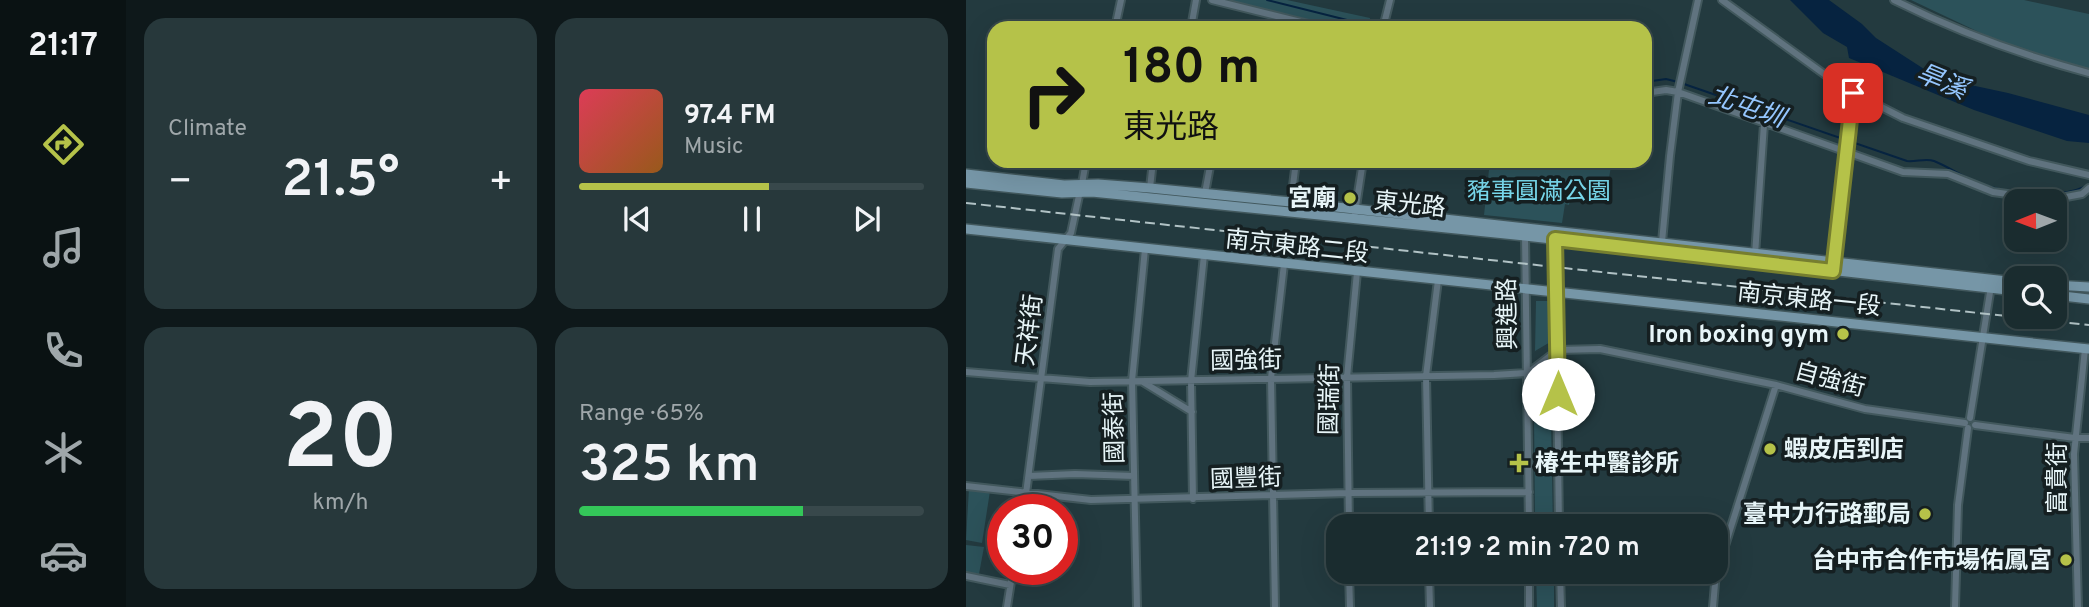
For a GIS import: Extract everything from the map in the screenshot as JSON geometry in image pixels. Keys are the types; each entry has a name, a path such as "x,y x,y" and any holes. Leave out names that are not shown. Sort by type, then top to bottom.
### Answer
{"street":[{"path":"1116,21 1121,0"},
{"path":"1192,21 1196,0"},
{"path":"1212,0 1291,21"},
{"path":"1384,21 1390,0"},
{"path":"1662,242 1679,91 1698,0"},
{"path":"1722,0 1853,93 1903,118 1986,147 2089,175"},
{"path":"1894,0 1934,20 2007,48 2089,73"},
{"path":"1652,92 1679,91 1763,124 1903,172 1948,174 1986,189 2050,200 2082,194 2089,188"},
{"path":"1834,266 1853,93"},
{"path":"1755,257 1763,124"},
{"name":"天祥街","path":"1027,493 1058,249 1071,233 1085,168"},
{"path":"1150,188 1152,168"},
{"path":"1205,193 1210,168"},
{"path":"1291,202 1295,168"},
{"path":"1355,214 1362,168"},
{"name":"東光路","path":"966,174 1555,235 1991,284 2004,288"},
{"name":"東光路","path":"966,183 1062,193 1081,187 1150,188 1291,202 1355,214"},
{"name":"南京東路二段","path":"966,229 1525,289"},
{"name":"興進路","path":"1525,232 1529,514"},
{"name":"東光路","path":"1555,235 1662,242 1755,257"},
{"name":"興進路","path":"1555,235 1559,514"},
{"name":"國泰街","path":"1137,607 1132,381 1145,249"},
{"path":"1193,499 1191,381 1204,255"},
{"path":"1275,607 1271,378 1284,264"},
{"name":"國瑞街","path":"1349,514 1347,377 1357,272"},
{"path":"1429,514 1426,376 1438,281"},
{"name":"東光路","path":"1991,284 2004,283"},
{"path":"1955,607 1958,505 1991,284"},
{"path":"2067,286 2089,288"},
{"name":"南京東路一段","path":"1525,289 2087,349"},
{"path":"2067,296 2089,299"},
{"name":"自強街","path":"1558,350 1600,349 1776,385 1865,410 2089,438"},
{"name":"富貴街","path":"2078,607 2075,438 2087,349"},
{"path":"1528,373 1558,350"},
{"name":"國強街","path":"966,372 1090,382 1528,373"},
{"path":"1143,381 1192,412"},
{"path":"1728,534 1776,385"},
{"path":"1528,408 1558,408"},
{"path":"1029,476 1134,476"},
{"name":"國豐街","path":"966,486 1091,499 1529,492"},
{"path":"966,576 987,580"},
{"path":"1349,584 1350,607"},
{"path":"1429,584 1430,607"},
{"path":"1529,584 1529,607"},
{"path":"1560,584 1561,607"},
{"path":"1713,607 1715,584"},
{"path":"1007,607 1010,585"}],"green space":[{"path":"1227,0 1287,0 1370,18 1370,21 1316,21"},
{"path":"1911,0 2024,0 2089,14 2089,71 2021,52"},
{"name":"豬事圓滿公園","path":"1489,168 1611,168 1607,189 1586,186 1584,190 1576,190 1571,195 1569,205 1565,204 1562,223 1484,215"},
{"path":"1536,301 1550,301 1552,341 1535,351"},
{"path":"1550,362 1550,398 1536,397 1536,371"},
{"path":"1547,411 1551,417 1553,514 1535,514 1534,413"},
{"path":"969,488 990,491 987,494 982,543 966,540"},
{"path":"966,545 984,547 979,574 966,572"},
{"path":"1536,584 1554,584 1554,607 1537,607"}],"water":[{"name":"旱溪","path":"1790,0 1829,0 1876,38 1938,78 2089,115 2089,143 2067,141 1974,110 1849,58 1847,47 1823,33"}],"waterway":[{"name":"北屯圳","path":"1267,0 1351,21"},
{"name":"北屯圳","path":"1652,81 1666,79 1678,82"},
{"name":"北屯圳","path":"1684,84 1907,161 1934,161 1991,187 2019,193 2047,194 2087,186"}],"railway":[{"path":"966,203 2089,325"}],"place":[{"name":"宮廟","path":"1350,198"},
{"name":"Iron boxing gym","path":"1843,334"},
{"name":"蝦皮店到店","path":"1770,449"},
{"name":"椿生中醫診所","path":"1519,463"},
{"name":"臺中力行路郵局","path":"1925,514"},
{"name":"台中市合作市場佑鳳宮","path":"2066,560"}],"route":[{"path":"1558,394 1555,239 1833,271 1853,93"}]}
